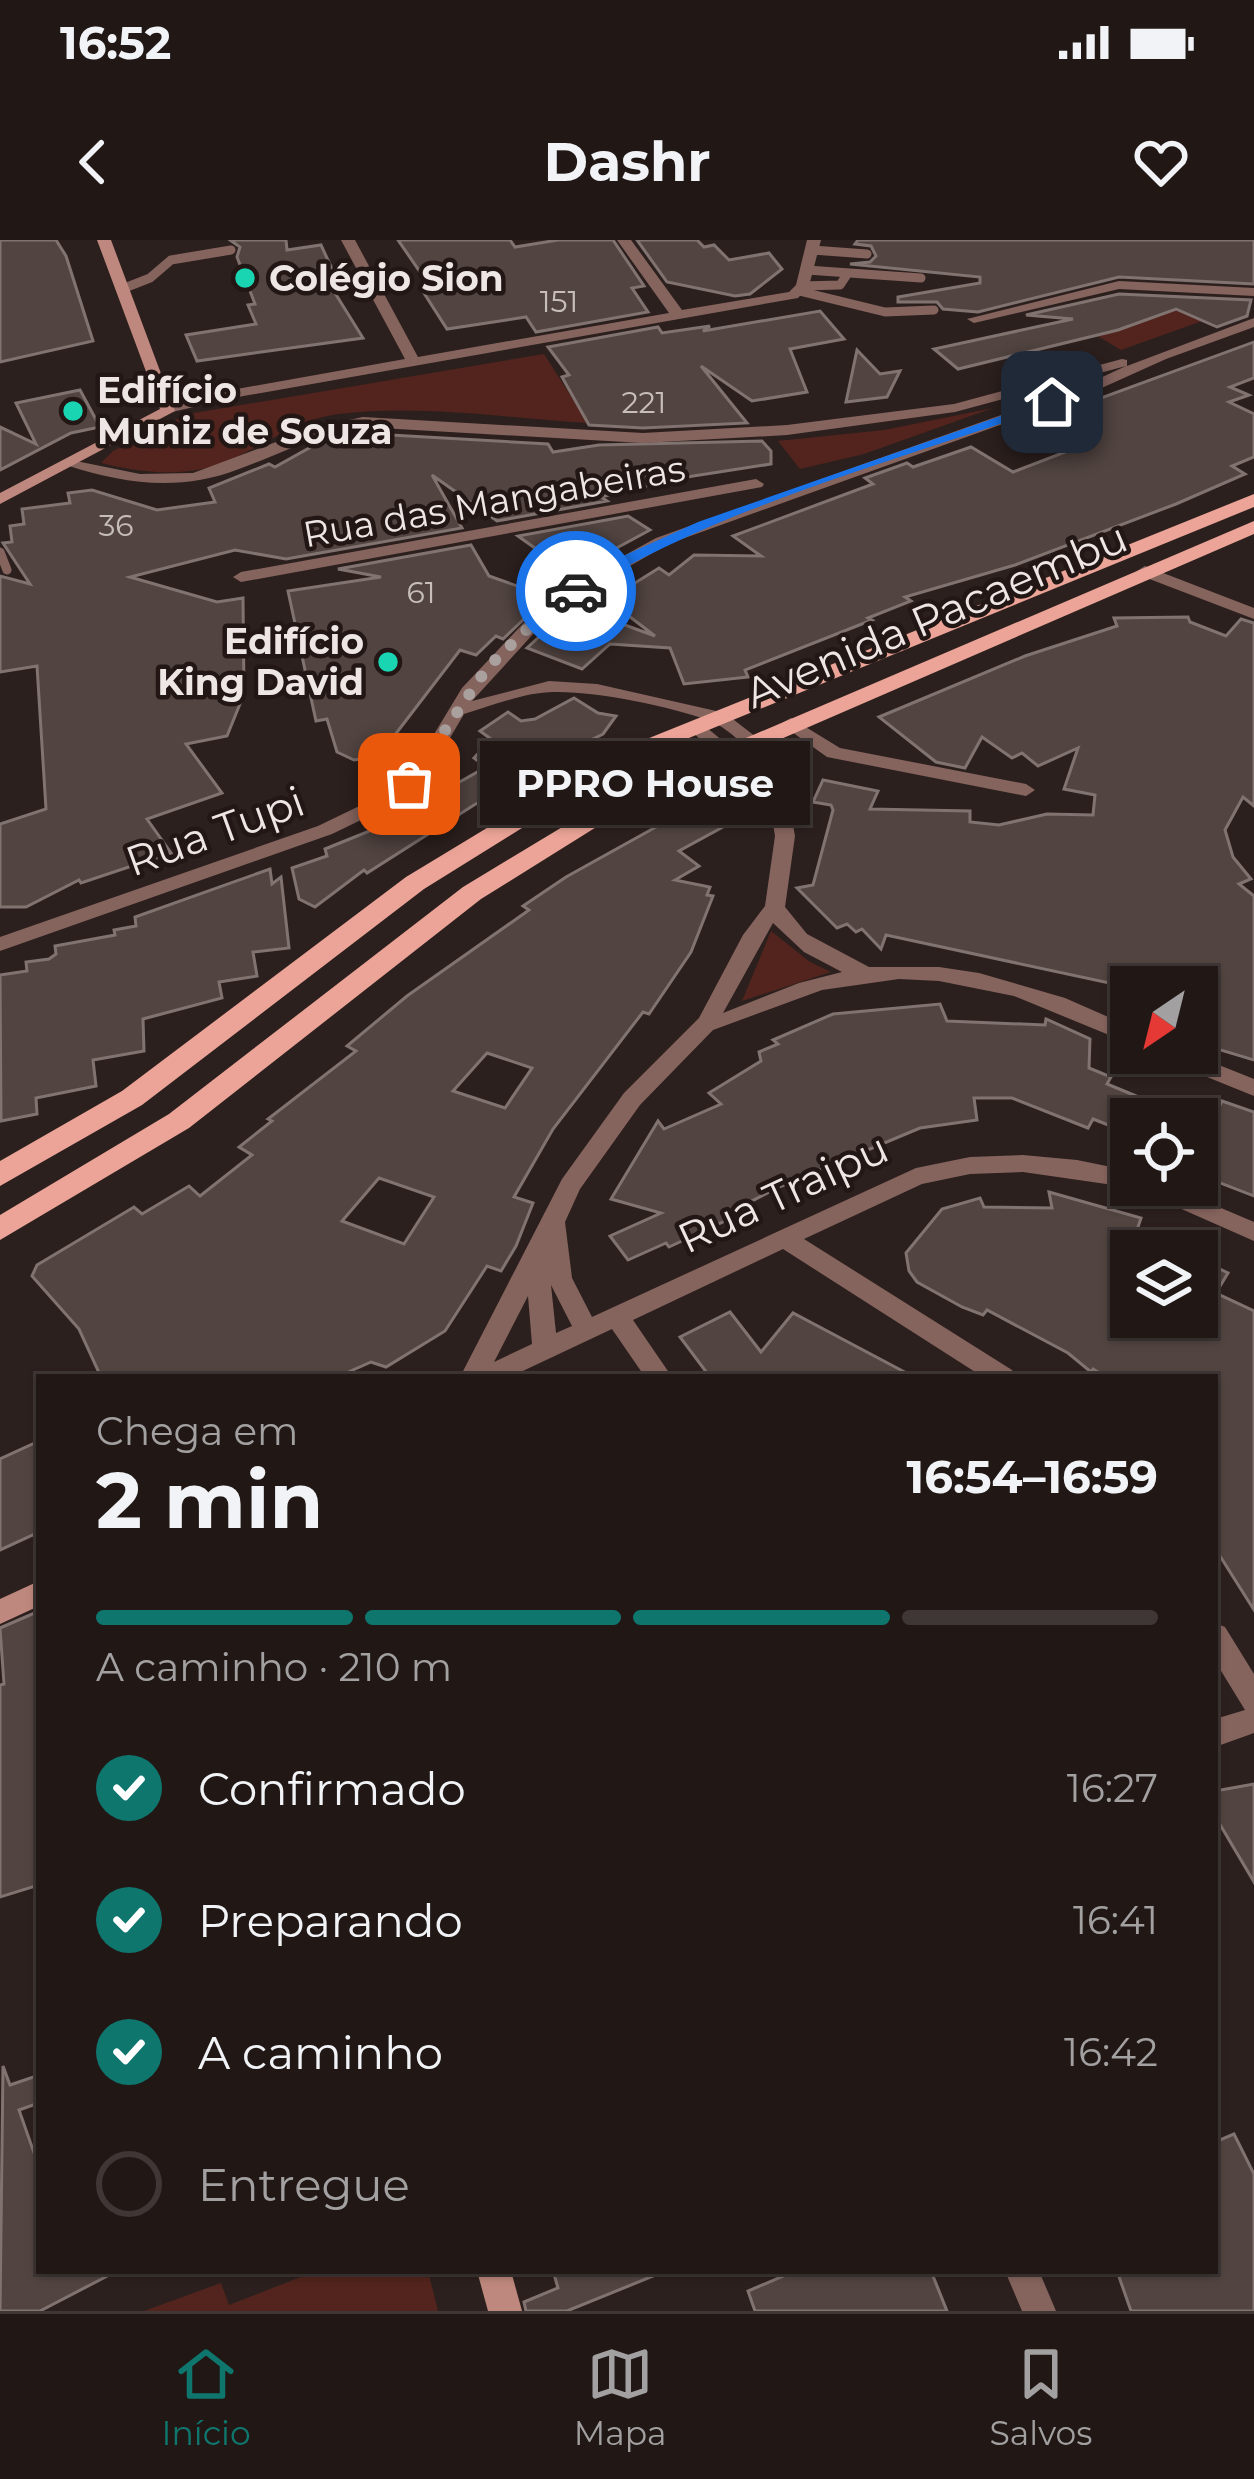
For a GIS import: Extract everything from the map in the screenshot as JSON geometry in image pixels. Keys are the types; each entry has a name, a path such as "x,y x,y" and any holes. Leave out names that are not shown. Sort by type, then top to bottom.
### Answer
{"main road":[{"name":"Avenida Pacaembu","path":"0,1175 132,1098 415,883 601,768 1254,500"},
{"name":"Avenida Pacaembu","path":"0,1229 198,1108 472,893 668,777 1254,527"},
{"path":"668,777 712,780 775,795"}],"street":[{"path":"104,240 168,411"},
{"path":"348,240 413,361"},
{"path":"624,240 678,315"},
{"path":"0,499 168,411 208,398 678,315 803,282 813,245"},
{"path":"974,319 1119,285 1254,292"},
{"path":"840,474 1052,402 1254,322"},
{"path":"139,429 181,410 536,346 532,340"},
{"path":"71,462 139,480 180,480 233,466 316,429 363,422 644,438 843,425 955,408 1066,375 1161,356"},
{"name":"Rua das Mangabeiras","path":"242,577 809,474 840,474"},
{"name":"Rua Tupi","path":"0,944 353,818 409,784 502,652 541,616 626,560 840,474"},
{"path":"757,484 776,487 779,496"},
{"path":"1145,571 1254,614"},
{"path":"502,652 517,673 549,686"},
{"path":"457,710 549,686 597,689 706,722 749,741 774,770 785,836 775,907 780,923 862,972"},
{"path":"706,722 724,752 775,795"},
{"path":"791,723 834,753 1026,790"},
{"path":"475,1374 555,1224 570,1185 632,1099 707,1023 753,935 775,907"},
{"path":"707,1023 721,1024 759,1004 862,972 933,975 1027,991 1110,1027"},
{"path":"1218,1073 1254,1088"},
{"name":"Rua Traipu","path":"493,1374 916,1177 993,1161 1082,1166 1110,1174"},
{"path":"1193,1206 1254,1232"},
{"path":"555,1224 560,1278 587,1330"},
{"path":"783,1238 998,1374"},
{"path":"537,1257 545,1350"},
{"path":"616,1317 657,1374"},
{"path":"0,1612 36,1594"},
{"path":"1218,1641 1254,1700"},
{"path":"1218,1732 1254,1720"},
{"path":"495,2274 505,2311"},
{"path":"1023,2274 1039,2311"}],"lane":[{"path":"813,245 867,254"},
{"path":"122,290 150,278 171,260 231,250"},
{"path":"803,282 921,278"},
{"path":"803,282 843,281 853,289"},
{"path":"803,282 855,307 920,314 934,310"},
{"path":"0,553 7,570"}],"shaded area":[{"path":"1171,307 1202,321 1121,350 1096,335"},
{"path":"544,354 588,423 369,411 320,418 202,469 151,472 101,463 113,451 188,414"},
{"path":"993,408 864,454 800,469 778,441 884,430"},
{"path":"771,931 831,972 742,1001"},
{"path":"308,2274 429,2274 438,2311 144,2311 221,2283 229,2305"}],"building":[{"path":"0,240 56,240 66,256 93,341 0,362"},
{"path":"230,240 286,240 287,250 321,245 339,284 330,285 363,338 197,361 186,335 256,324 248,305 255,304 237,257 240,247"},
{"path":"398,240 510,240 515,247 558,240 613,240 644,286 632,288 648,312 536,332 526,317 447,329 422,290 431,288"},
{"path":"637,240 697,240 704,247 714,245 729,260 769,253 782,269 750,294 735,296 667,282"},
{"path":"858,240 1254,240 1254,284 1119,277 978,312 943,309 937,302 898,302 898,297 980,283 980,277 850,264 870,262 876,256 871,246 855,244"},
{"path":"1119,294 1251,300 1247,316 1217,327 1176,309 1118,330 958,369 934,349 1073,319 1026,315"},
{"path":"820,311 844,339 790,349 807,392 752,401 701,366 747,423 643,428 589,425 562,377 569,375 548,347 658,327 662,333 710,326 703,331"},
{"path":"1254,342 1254,378 1230,387 1249,395 1229,402 1254,414 1254,457 1232,466 1245,474 1176,504 1015,565 905,597 911,601 868,618 872,620 745,670 748,677 684,684 670,648 610,644 582,669 527,648 573,606 655,636 604,597 631,596 635,583 659,568 669,575 694,555 761,556 733,536 873,484 865,478 907,463 913,467 971,447 1013,472 1081,446 1038,421"},
{"path":"857,350 880,374 900,371 887,397 846,402"},
{"path":"80,390 100,427 71,433 0,470 0,427 36,444 16,403"},
{"path":"355,433 548,444 553,452 599,445 762,441 771,451 771,464 674,479 601,497 607,501 497,521 432,475 462,528 286,559 235,550 130,577 217,602 243,598 244,694 227,736 186,744 222,793 147,819 171,853 79,880 26,907 0,907 0,824 46,809 37,666 0,672 0,576 30,584 3,543 12,542 10,526 24,524 22,509 70,503 68,493 92,490 157,510 215,502 209,488 269,464 275,467 320,442"},
{"path":"628,516 650,530 600,557 592,552 560,566 518,536"},
{"path":"471,545 489,576 534,592 519,601 544,600 503,639 496,636 476,655 460,650 391,740 381,746 383,756 354,760 337,752 327,719 316,721 288,591 381,577 338,569"},
{"path":"1188,617 1226,636 1241,619 1254,623 1254,806 1243,797 1225,830 1233,857 1251,879 1239,884 1254,896 1254,1060 1218,1049 1218,966 1110,966 1110,983 886,935 881,949 862,929 856,932 847,924 837,928 797,888 813,885 833,810 831,805 813,802 823,780 878,791 870,809 970,811 970,822 999,825 1047,814 1093,815 1095,795 1064,789 1078,748 1038,766 1022,753 1012,758 982,737 965,768 936,762 879,717 1025,656 1117,626 1114,618"},
{"path":"574,698 598,713 616,716 603,734 530,770 530,776 474,805 367,873 364,870 315,907 299,899 292,868 327,856 325,849 382,826 486,767 474,758 491,739 480,731 508,712 521,721 535,719"},
{"path":"692,807 721,828 679,851 699,866 675,880 710,887 707,895 713,896 691,952 649,1014 643,1012 553,1129 514,1197 533,1203 501,1271 487,1266 445,1331 386,1367 371,1362 344,1374 100,1374 79,1329 32,1276 37,1265 134,1207 142,1214 189,1186 200,1196 252,1155 239,1147 272,1121 268,1119 356,1051 347,1046 407,996 529,910 523,906","holes":["487,1053 532,1068 505,1108 453,1091","379,1178 434,1197 404,1244 342,1221"]},
{"path":"270,869 272,884 281,877 289,948 253,952 257,976 219,982 222,998 143,1019 144,1051 93,1060 96,1086 36,1098 37,1114 1,1121 0,975 27,971 26,962 49,959 56,954 55,946 115,935 114,930 136,926 135,917"},
{"path":"940,1004 947,1021 1045,1025 1046,1019 1090,1039 1089,1068 1111,1077 1107,1084 1141,1098 1110,1098 1110,1126 1093,1119 1088,1128 1012,1098 974,1098 977,1120 920,1128 779,1187 723,1216 727,1220 669,1247 666,1243 628,1260 610,1236 661,1213 611,1199 658,1121 664,1129 721,1104 709,1093 761,1061 759,1052 778,1044 773,1040 833,1014"},
{"path":"1222,1101 1254,1112 1254,1196 1218,1182 1218,1109"},
{"path":"1049,1192 1141,1218 1137,1230 1110,1230 1110,1338 1218,1338 1218,1294 1254,1311 1254,1610 1218,1553 1218,1374 1091,1372 1068,1353 987,1310 983,1315 962,1307 917,1282 906,1253 942,1209 980,1198 984,1207 1052,1208"},
{"path":"1218,1268 1228,1273 1218,1290"},
{"path":"730,1312 761,1352 793,1313 908,1374 708,1374 680,1337"},
{"path":"36,1442 36,1533 0,1550 0,1459"},
{"path":"36,1612 36,1886 0,1897 0,1685 4,1684 0,1628"},
{"path":"1254,1784 1254,1882 1218,1821 1218,1790"},
{"path":"3,2066 10,2085 36,2076 36,2104 19,2110 36,2158 36,2274 111,2274 40,2311 0,2311"},
{"path":"1234,2134 1254,2174 1254,2311 1131,2311 1118,2274 1218,2274 1218,2141"},
{"path":"554,2274 658,2274 567,2311 526,2311 524,2302 558,2288"},
{"path":"788,2274 932,2274 947,2311 755,2311 748,2291"}],"way so far":[{"path":"409,784 487,668 541,616 576,591"}],"place":[{"name":"Colégio Sion","path":"245,278"},
{"name":"Edifício Muniz de Souza","path":"73,411"},
{"name":"Edifício King David","path":"388,662"},
{"name":"PPRO House","path":"409,784"}],"route":[{"path":"576,591 662,541 703,524 1052,402"}]}
